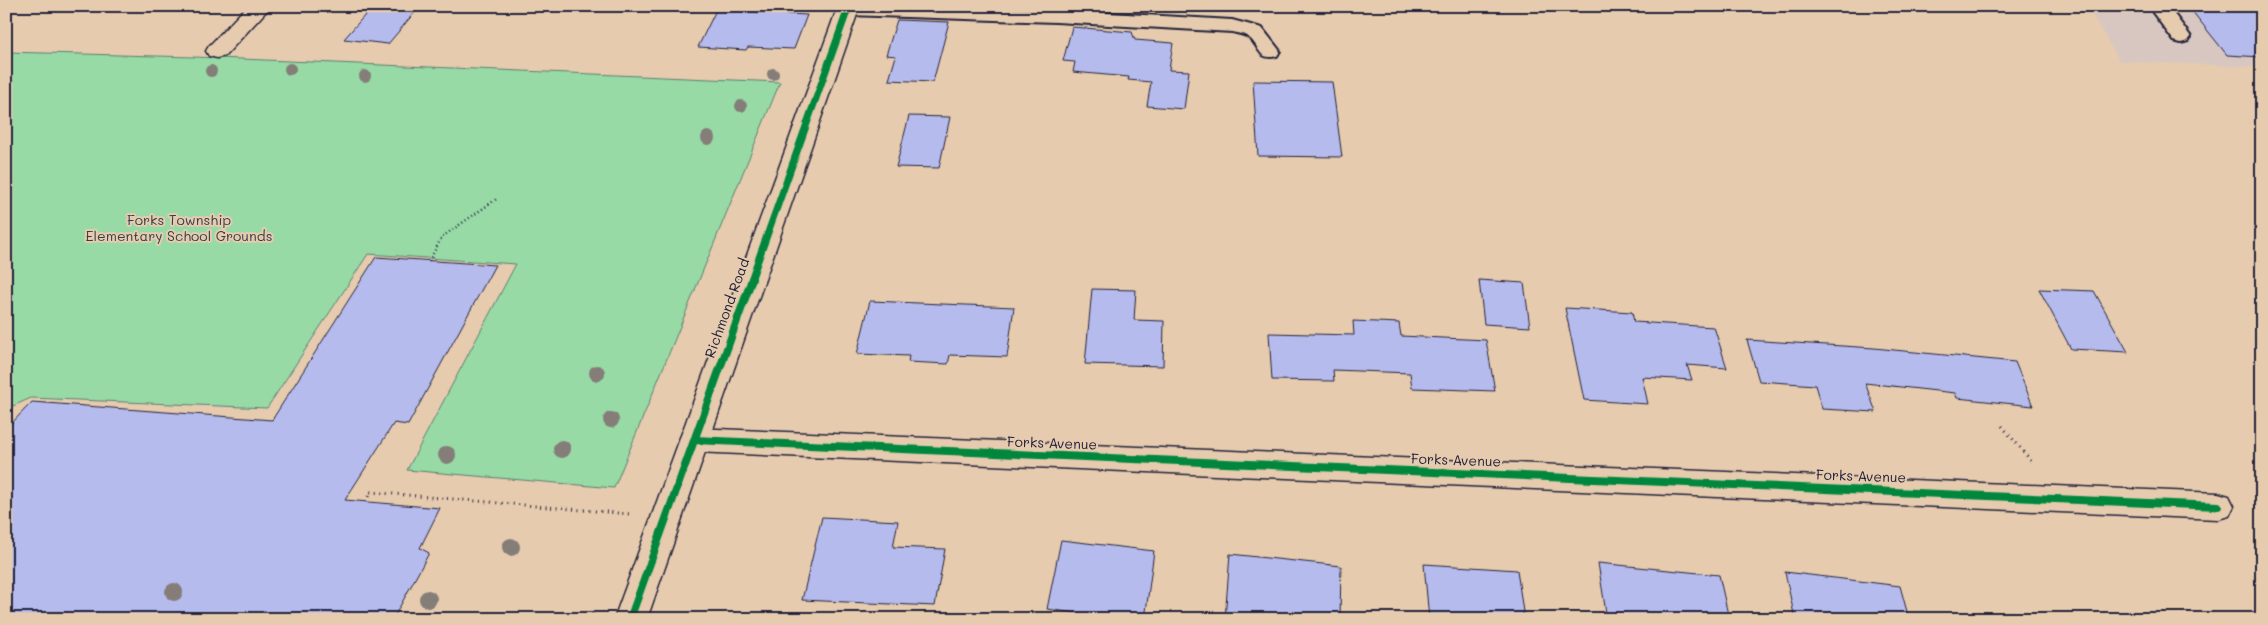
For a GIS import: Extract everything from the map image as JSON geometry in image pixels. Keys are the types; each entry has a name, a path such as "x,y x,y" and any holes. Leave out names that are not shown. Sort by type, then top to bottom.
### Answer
{"street":[{"path":"217,51 260,6"},
{"name":"Richmond Road","path":"630,619 848,8"},
{"name":"Forks Avenue","path":"694,440 2045,497 2218,506"}],"lane":[{"path":"2158,6 2181,37"},
{"path":"848,8 1056,16 1232,26 1255,32 1270,51"}],"path":[{"path":"429,261 442,236 498,198"},
{"path":"2002,426 2034,464 2045,497"},
{"path":"366,502 370,492 665,518"}],"shaded area":[{"path":"2087,6 2262,6 2262,67 2120,61"}],"green space":[{"name":"Forks Township Elementary School Grounds","path":"6,52 194,57 780,82 614,488 407,470 516,264 368,254 267,408 31,398 6,409"}],"building":[{"path":"373,6 420,6 388,44 344,39"},
{"path":"2188,6 2262,7 2262,57 2227,55"},
{"path":"716,10 807,15 794,49 748,47 746,50 698,47"},
{"path":"897,20 949,22 933,82 889,80 896,56 886,55"},
{"path":"1072,27 1132,32 1135,40 1173,43 1169,70 1189,71 1184,109 1147,106 1151,82 1128,80 1129,77 1073,72 1075,62 1063,61"},
{"path":"1253,81 1332,82 1342,157 1258,156"},
{"path":"909,116 950,117 939,168 896,167"},
{"path":"376,257 495,265 408,425 394,423 345,500 440,508 420,548 429,553 393,619 6,619 6,429 32,402 272,420"},
{"path":"1479,280 1524,283 1530,327 1484,324"},
{"path":"1092,289 1136,290 1134,320 1164,321 1163,366 1085,364"},
{"path":"2039,289 2094,291 2128,352 2071,349"},
{"path":"870,301 1014,307 1007,357 950,355 948,364 908,362 909,356 857,354"},
{"path":"1565,308 1632,312 1634,322 1714,327 1727,368 1687,365 1692,380 1642,377 1648,404 1584,400"},
{"path":"1353,321 1399,323 1401,336 1486,340 1495,391 1412,388 1410,373 1333,370 1334,381 1272,380 1269,333 1354,335"},
{"path":"1747,340 1874,348 2015,362 2033,406 1957,398 1955,393 1865,383 1876,412 1822,409 1815,385 1759,381"},
{"path":"822,517 898,521 893,547 945,549 935,606 802,600"},
{"path":"1061,540 1154,551 1145,619 1118,619 1047,609"},
{"path":"1230,554 1341,566 1340,619 1225,619"},
{"path":"1598,563 1719,575 1729,619 1607,619"},
{"path":"1424,564 1517,570 1524,619 1429,619"},
{"path":"1785,572 1900,586 1909,619 1795,619"}],"cycle path":[{"path":"630,619 849,6"},
{"path":"694,440 2218,506"}]}
